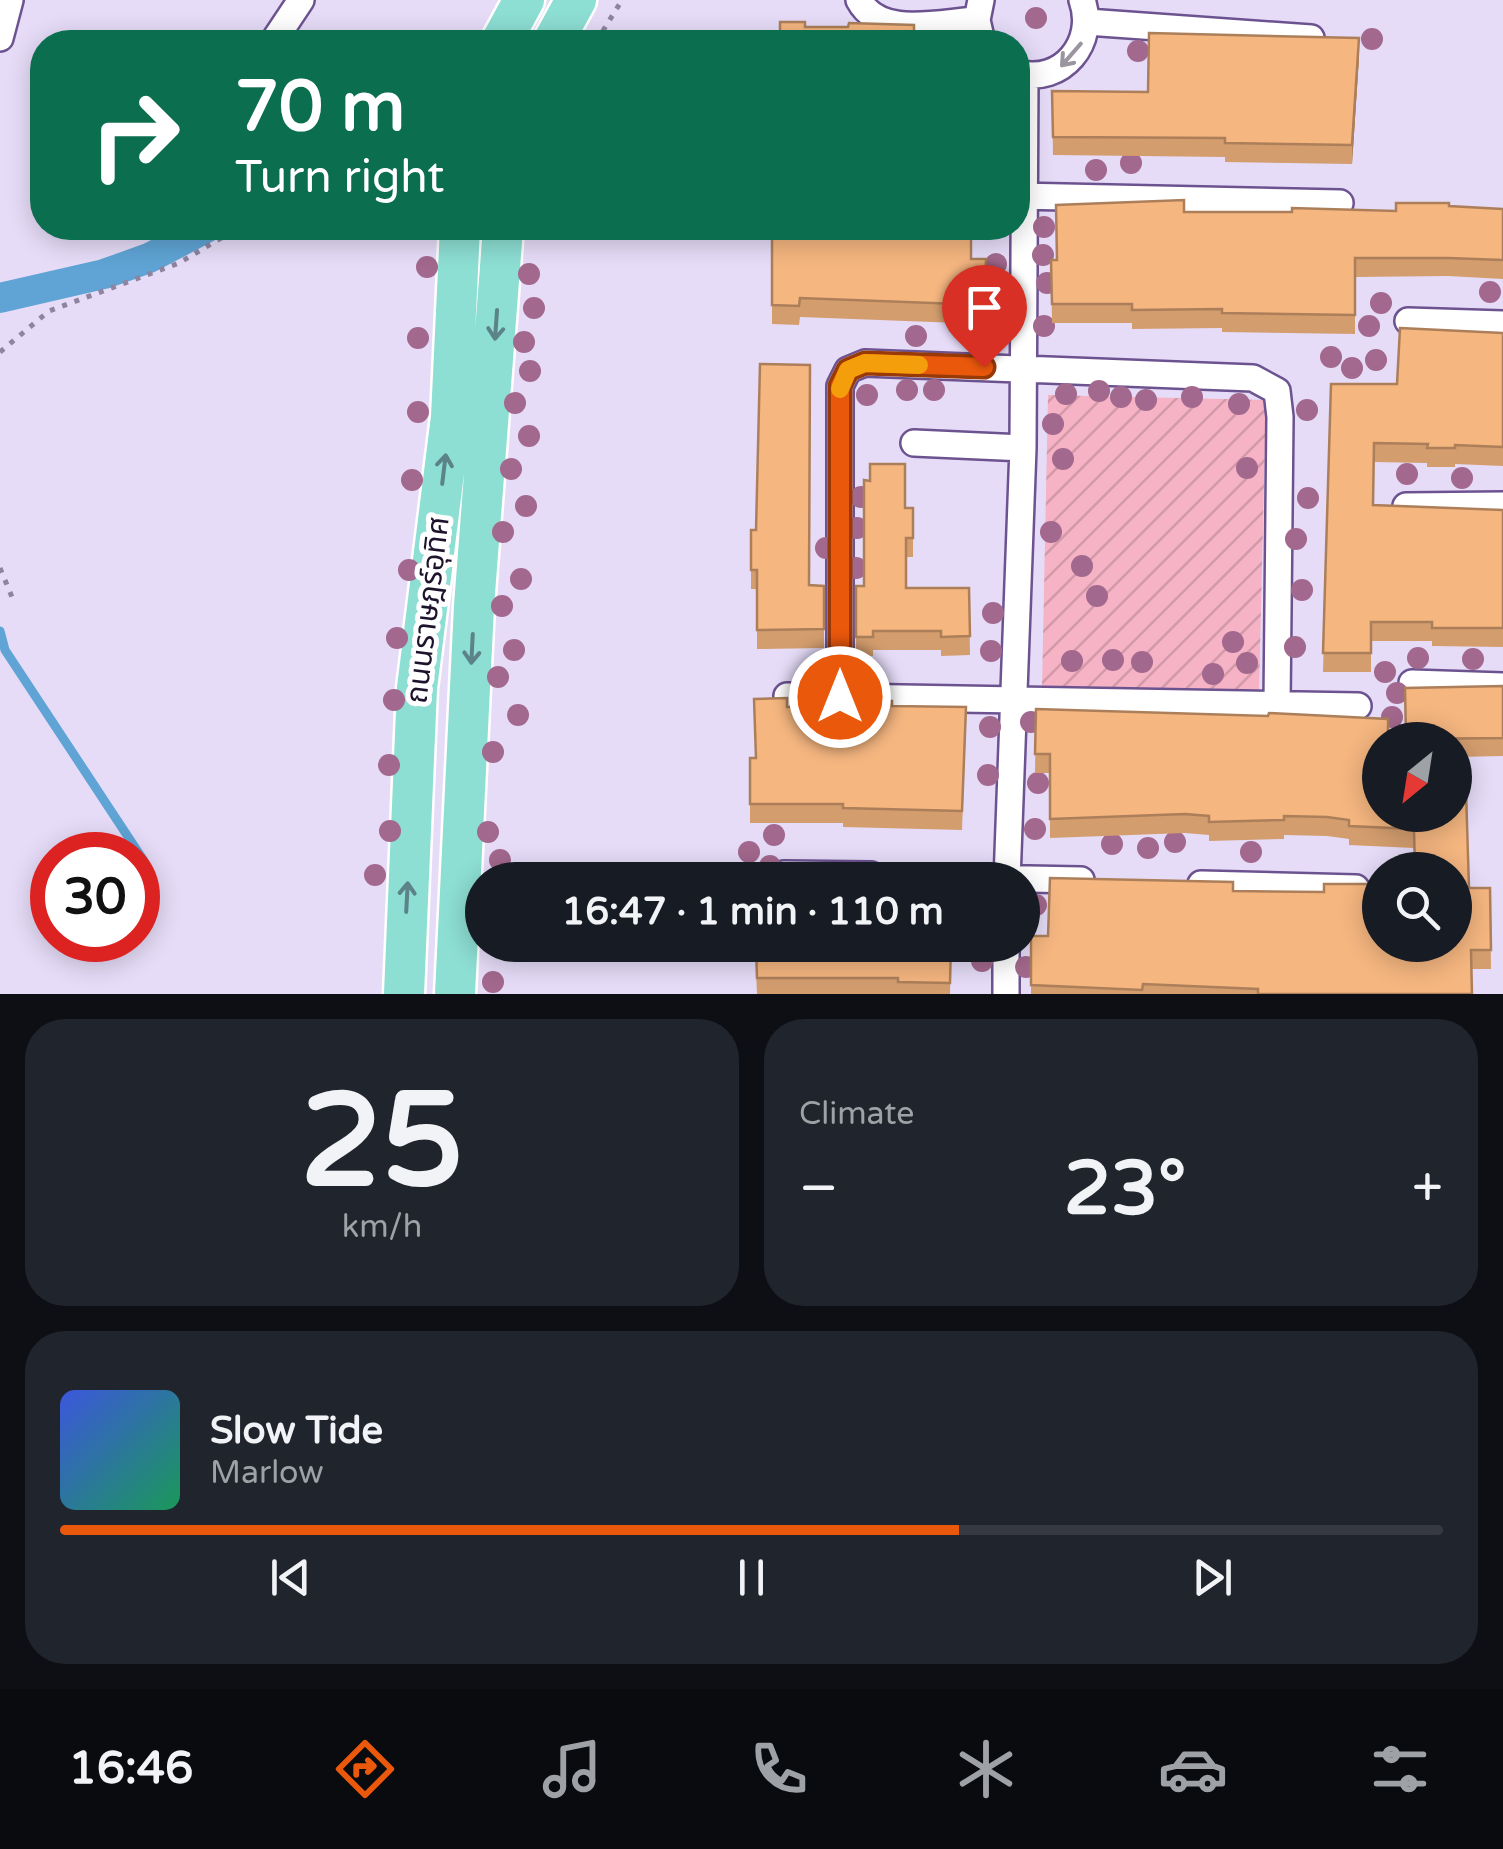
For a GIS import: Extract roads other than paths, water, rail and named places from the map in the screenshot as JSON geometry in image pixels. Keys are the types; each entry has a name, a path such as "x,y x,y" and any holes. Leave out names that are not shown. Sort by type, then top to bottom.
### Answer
{"main road":[{"path":"508,30 524,0"},
{"path":"560,30 576,0"},
{"name":"ถนนราษฎร์อุทิศ","path":"404,994 417,688 451,416 459,240"},
{"name":"ถนนราษฎร์อุทิศ","path":"455,994 474,606 503,240"}],"street":[{"path":"0,38 10,0"},
{"path":"280,30 300,0"},
{"path":"858,0 865,12 885,24 980,21"},
{"path":"1030,74 1043,75 1060,68 1074,56 1084,40 1084,11 1321,39"},
{"path":"1030,196 1340,203"},
{"path":"1008,862 1023,448 1022,240"},
{"path":"1408,322 1503,324"},
{"path":"840,697 840,386 848,370 865,363 1254,378 1277,391 1277,704"},
{"path":"914,443 1023,448"},
{"path":"1406,506 1503,505"},
{"path":"1412,683 1503,686"},
{"path":"787,696 1358,706"},
{"path":"1040,880 1103,881"},
{"path":"1179,883 1362,888"},
{"path":"1006,962 1006,994"}],"waterway":[{"path":"0,298 104,274 149,258 183,240"},
{"path":"0,631 5,650 125,832"}]}
